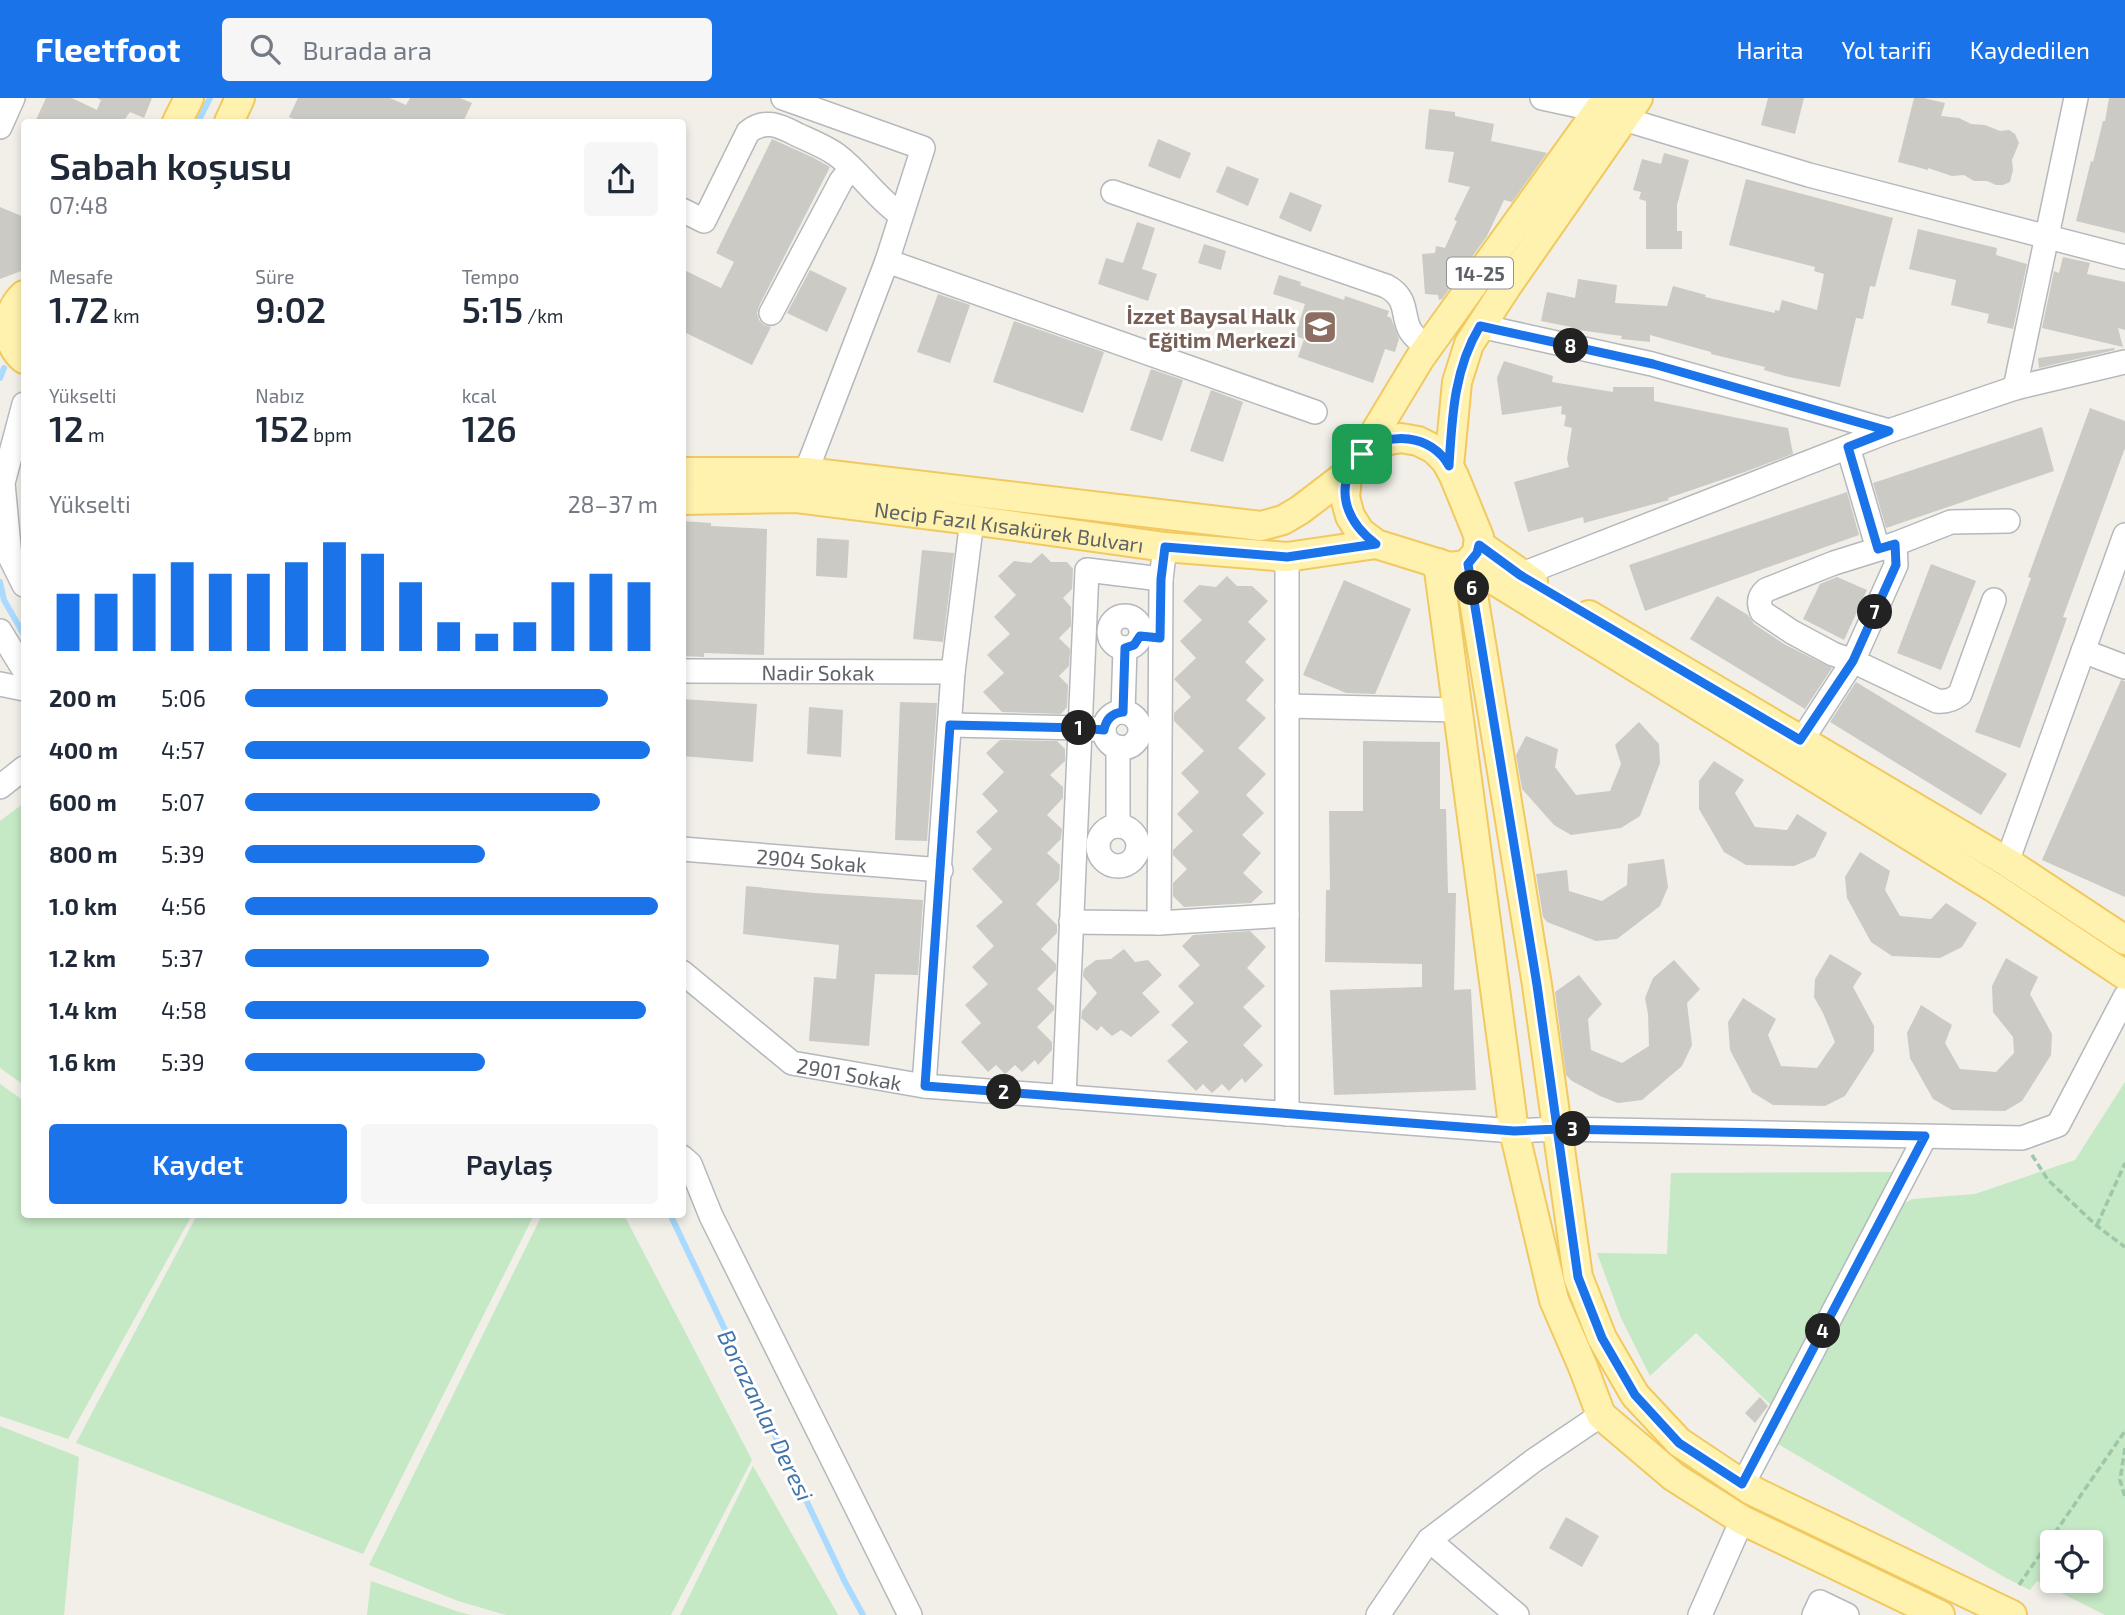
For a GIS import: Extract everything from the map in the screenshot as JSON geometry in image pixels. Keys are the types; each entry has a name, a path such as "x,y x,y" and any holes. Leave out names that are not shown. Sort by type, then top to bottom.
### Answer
{"main road":[{"path":"178,119 189,98"},
{"path":"230,119 240,98"},
{"name":"14-25","path":"1449,466 1457,383 1469,344 1617,106"},
{"name":"14-25","path":"1474,554 1458,567 1450,567 1376,544 1360,532 1350,516 1345,497 1347,478 1429,346 1617,106"},
{"path":"13,304 9,321 13,351"},
{"name":"14-25","path":"1356,463 1368,449 1384,441 1401,438 1418,441 1434,449 1449,466 1479,537 1474,554 1578,1277 1602,1338 1635,1395 1679,1443 1742,1484 2012,1615"},
{"name":"Necip Fazıl Kısakürek Bulvarı","path":"686,472 806,472 1261,526 1283,520 1300,510 1356,463"},
{"name":"Necip Fazıl Kısakürek Bulvarı","path":"686,500 797,499 1165,547 1287,557 1376,544"},
{"path":"1474,554 1520,575 1794,750 2125,975"},
{"path":"1474,554 1794,750 2007,862 2125,940"},
{"path":"1438,563 1514,1131 1553,1300 1601,1415 1674,1477 1742,1520 1940,1615"}],"street":[{"path":"0,127 12,98"},
{"path":"783,98 923,148 887,261 806,472"},
{"path":"1542,98 1617,106 1809,175 2125,257"},
{"path":"2015,388 2076,98"},
{"path":"686,212 704,221 748,132 766,123 779,125 835,154 901,215"},
{"path":"771,313 841,181 851,168"},
{"path":"1113,192 1386,286 1402,301 1407,326 1413,337 1429,346"},
{"path":"887,261 1315,412"},
{"path":"1480,326 1653,364 1889,431"},
{"path":"1520,575 1889,431 2015,388 2125,362"},
{"path":"21,415 3,483 10,557 21,579"},
{"path":"1794,750 1853,661 1896,565 1886,546 1848,447"},
{"path":"925,1086 953,672 972,520"},
{"path":"1994,600 1960,694 1951,700 1937,701 1833,654 1792,632 1762,612 1759,600 1766,590 1951,522 2008,521"},
{"path":"2007,862 2125,535"},
{"path":"1123,712 1133,639 1161,579 1165,547"},
{"path":"1287,557 1287,1114"},
{"path":"1064,1097 1087,570 1161,579"},
{"path":"0,631 21,665"},
{"path":"1084,634 1133,639"},
{"path":"1133,639 1150,734 1149,844 1159,923"},
{"path":"2083,651 2125,667"},
{"name":"Nadir Sokak","path":"686,671 953,672"},
{"path":"0,684 21,689"},
{"path":"1287,706 1458,710"},
{"path":"1118,826 1111,739 1105,725 1112,715 1123,712 1134,717 1150,734"},
{"path":"950,725 1080,728 1111,739 1124,748 1150,734"},
{"path":"0,787 21,770"},
{"path":"1118,826 1149,844 1130,862 1117,866 1104,860 1098,848 1106,830 1118,826"},
{"path":"1076,833 1099,841"},
{"name":"2904 Sokak","path":"686,849 941,870"},
{"path":"1071,922 1159,923 1287,915"},
{"name":"2901 Sokak","path":"686,975 792,1063 925,1086 1514,1131 1558,1129 2022,1138"},
{"path":"2022,1138 2058,1125 2125,997"},
{"path":"1742,1484 1925,1136"},
{"path":"686,1160 690,1164 711,1216 910,1615"},
{"path":"1378,1615 1429,1539 1533,1461 1601,1415"},
{"path":"1700,1615 1742,1520"},
{"path":"1429,1539 1517,1615"},
{"path":"1814,1615 1820,1602 1847,1615"}],"path":[{"path":"2022,1138 2048,1180 2097,1226 2125,1247"},
{"path":"2097,1226 2125,1163"},
{"path":"2019,1585 2125,1431"},
{"path":"2125,1448 2120,1480 2125,1497"}],"green space":[{"path":"21,805 21,1083 0,1068 0,821"},
{"path":"2125,1082 2125,1615 2105,1615 2061,1593 2103,1593 2103,1530 2040,1530 2040,1582 2037,1581 2030,1590 1771,1440 1898,1207 1912,1199 1975,1194 2075,1160"},
{"path":"0,1084 21,1099 21,1218 190,1218 68,1439 0,1416"},
{"path":"1899,1172 1774,1408 1696,1333 1650,1376 1621,1318 1597,1253 1667,1254 1671,1173"},
{"path":"195,1218 532,1218 363,1554 76,1443"},
{"path":"541,1218 626,1218 752,1460 671,1615 506,1615 458,1601 369,1565"},
{"path":"0,1426 79,1457 64,1615 0,1615"},
{"path":"753,1466 837,1613 838,1615 680,1615"},
{"path":"371,1581 459,1612 471,1615 367,1615"}],"building":[{"path":"46,98 72,98 97,110 101,100 97,98 152,98 144,118 130,112 125,119 36,119"},
{"path":"298,98 390,98 406,105 410,98 460,98 472,103 464,119 289,117"},
{"path":"1768,98 1804,98 1795,134 1761,125"},
{"path":"1914,98 1945,103 1941,116 1959,118 2000,131 2009,130 2015,134 2019,143 2012,160 2010,182 1996,185 1987,181 1974,181 1964,175 1952,176 1898,162"},
{"path":"2109,98 2125,98 2125,233 2076,221"},
{"path":"1429,109 1455,112 1455,116 1494,124 1491,141 1547,153 1512,202 1504,200 1487,236 1439,300 1438,295 1425,294 1422,254 1435,253 1436,246 1445,248 1457,221 1454,220 1470,187 1448,182 1454,152 1425,149"},
{"path":"772,139 830,167 759,306 759,320 771,327 752,365 686,333 686,271 721,288 734,262 716,253"},
{"path":"1158,139 1191,153 1180,179 1148,166"},
{"path":"1664,153 1689,160 1677,205 1677,231 1682,231 1682,249 1646,249 1646,201 1639,199 1641,192 1633,190 1642,159 1661,164"},
{"path":"1227,166 1259,179 1248,206 1216,192"},
{"path":"1746,179 1893,218 1875,287 1870,286 1863,319 1856,318 1840,387 1789,377 1764,370 1765,367 1650,335 1650,342 1621,339 1622,336 1571,329 1541,321 1547,292 1575,298 1578,279 1617,285 1615,303 1667,306 1673,286 1706,295 1705,297 1775,313 1775,310 1779,311 1782,300 1817,310 1824,274 1814,271 1815,267 1729,245"},
{"path":"1290,192 1322,205 1311,232 1279,218"},
{"path":"0,207 21,216 21,271 0,279"},
{"path":"1137,222 1155,228 1142,269 1157,274 1148,301 1098,284 1106,258 1123,263"},
{"path":"1918,229 1997,248 1996,255 2027,264 2013,329 1987,323 1989,314 1951,305 1956,280 1909,269"},
{"path":"1204,244 1226,251 1221,270 1198,263"},
{"path":"2063,257 2090,263 2087,274 2125,282 2125,330 2118,328 2123,347 2042,328 2054,271 2059,273"},
{"path":"810,270 847,288 827,332 787,313"},
{"path":"1279,275 1344,300 1345,296 1389,311 1387,316 1391,318 1399,339 1395,352 1385,349 1373,383 1298,357 1304,339 1295,336 1305,304 1273,294"},
{"path":"938,294 970,305 950,363 917,352"},
{"path":"1014,321 1104,352 1083,413 993,382"},
{"path":"2115,350 2039,368 2038,358"},
{"path":"1504,361 1553,376 1552,382 1613,392 1613,387 1654,387 1654,401 1788,428 1793,454 1668,498 1669,500 1584,523 1583,517 1528,532 1514,482 1569,467 1567,459 1572,428 1564,426 1566,415 1561,414 1562,406 1502,415 1497,378"},
{"path":"1151,369 1183,380 1162,441 1130,430"},
{"path":"1211,390 1243,402 1223,462 1190,451"},
{"path":"2090,408 2125,421 2125,448 2063,617 2067,618 2020,748 1975,732"},
{"path":"2042,427 2054,471 1886,528 1873,483"},
{"path":"1847,492 1859,535 1645,611 1629,565"},
{"path":"686,521 711,523 711,526 767,529 764,655 704,653 704,657 686,656"},
{"path":"817,538 849,540 847,578 816,576"},
{"path":"922,550 954,553 943,642 913,639"},
{"path":"1042,553 1051,562 1067,562 1073,569 1072,589 1063,598 1071,607 1071,626 1059,638 1070,649 1069,666 1059,676 1068,685 1067,707 1061,714 1002,712 983,692 1004,673 987,655 1010,634 994,617 1016,595 998,576 1014,561 1031,563"},
{"path":"1931,564 1976,581 1941,670 1897,653"},
{"path":"1227,576 1237,586 1252,586 1268,601 1248,622 1266,639 1245,662 1264,680 1246,700 1266,718 1238,748 1266,774 1246,795 1264,813 1242,835 1261,853 1243,873 1263,892 1251,903 1184,907 1173,896 1173,883 1187,869 1173,855 1173,850 1193,831 1177,814 1199,792 1181,773 1204,751 1174,721 1174,713 1191,697 1174,679 1196,658 1180,641 1202,620 1183,601 1199,585 1216,587"},
{"path":"1837,577 1867,590 1844,640 1803,619 1820,584"},
{"path":"1344,580 1411,609 1375,694 1346,693 1303,675"},
{"path":"1717,596 1748,615 1754,624 1784,644 1832,668 1805,709 1690,639"},
{"path":"2121,680 2125,681 2125,897 2042,860"},
{"path":"1856,682 2007,774 1981,815 1830,722"},
{"path":"686,699 757,704 753,762 686,756"},
{"path":"900,702 937,703 927,841 895,840"},
{"path":"809,707 843,710 841,757 807,754"},
{"path":"1639,722 1659,744 1660,763 1640,816 1621,828 1571,835 1554,825 1522,789 1516,755 1526,736 1558,749 1555,767 1576,795 1610,791 1621,764 1615,745"},
{"path":"1000,740 1057,741 1065,749 1065,761 1050,775 1063,787 1063,798 1047,815 1062,829 1061,839 1047,853 1060,865 1059,880 1036,904 1057,925 1057,933 1041,949 1056,964 1056,970 1037,989 1054,1006 1054,1010 1037,1027 1052,1042 1052,1050 1038,1065 1035,1060 1022,1072 1015,1065 1005,1074 996,1065 988,1072 961,1042 981,1023 965,1005 988,984 972,967 994,946 976,926 1003,902 972,869 992,849 976,832 998,811 982,794 1004,772 986,753"},
{"path":"1363,741 1440,742 1440,809 1446,809 1448,893 1456,893 1454,990 1471,989 1476,1090 1334,1095 1330,990 1422,987 1422,964 1325,962 1326,890 1330,890 1329,811 1363,811"},
{"path":"1714,761 1744,780 1735,793 1755,827 1787,830 1797,814 1827,833 1815,857 1794,866 1746,865 1724,852 1699,809 1699,781"},
{"path":"1860,852 1890,871 1885,890 1900,916 1931,919 1946,903 1977,923 1962,947 1940,958 1892,956 1871,942 1847,898 1845,877"},
{"path":"1664,859 1668,887 1660,906 1617,939 1596,941 1547,922 1543,917 1536,874 1567,870 1569,891 1602,901 1627,885 1628,864"},
{"path":"746,886 923,900 918,975 875,974 869,1046 809,1041 814,977 836,979 839,945 743,934"},
{"path":"1250,931 1266,947 1247,968 1265,986 1243,1007 1262,1026 1243,1045 1263,1065 1245,1083 1242,1078 1229,1091 1222,1084 1212,1093 1203,1084 1196,1091 1167,1061 1188,1042 1171,1025 1194,1003 1178,986 1200,965 1182,946 1193,935"},
{"path":"1124,949 1135,962 1148,960 1162,975 1142,993 1160,1012 1131,1037 1121,1030 1112,1036 1101,1026 1097,1031 1081,1018 1082,1011 1097,993 1083,976 1084,969 1096,960 1111,959"},
{"path":"1830,954 1862,973 1853,987 1874,1026 1874,1051 1845,1096 1825,1106 1773,1105 1752,1092 1730,1050 1728,1022 1743,998 1776,1019 1768,1035 1781,1066 1817,1068 1835,1042 1814,997 1815,979"},
{"path":"2006,958 2038,977 2030,994 2052,1034 2051,1055 2022,1101 2005,1111 1952,1110 1933,1099 1910,1058 1907,1033 1921,1005 1952,1025 1945,1043 1960,1069 1996,1072 2014,1053 2013,1037 1993,1012 1992,986"},
{"path":"1674,960 1700,989 1687,1003 1692,1045 1682,1066 1642,1100 1618,1103 1572,1081 1566,1075 1555,992 1579,975 1602,1004 1588,1019 1591,1050 1622,1063 1649,1046 1645,998 1653,978"},
{"path":"1760,1397 1768,1406 1755,1423 1745,1413"},
{"path":"1566,1517 1599,1536 1582,1567 1549,1548"}],"waterway":[{"name":"Borazanlar Deresi","path":"200,119 210,98"},
{"name":"Borazanlar Deresi","path":"0,378 4,368"},
{"name":"Borazanlar Deresi","path":"0,582 4,600 21,630"},
{"name":"Borazanlar Deresi","path":"672,1218 863,1615"}],"place":[{"name":"İzzet Baysal Halk Eğitim Merkezi","path":"1320,327"}],"route":[{"path":"1362,454 1347,478 1345,497 1350,516 1360,532 1376,544 1287,557 1165,547 1161,579 1160,638 1140,636 1134,645 1125,648 1123,712 1112,715 1104,730 950,725 925,1086 1514,1131 1558,1129 1925,1136 1742,1484 1679,1443 1635,1395 1602,1338 1578,1277 1558,1129 1537,985 1468,564 1473,560 1479,545 1520,575 1800,740 1853,661 1896,565 1895,544 1878,549 1848,447 1889,431 1653,364 1480,326 1469,344 1457,383 1449,466 1434,449 1418,441 1401,438 1384,441 1362,454"}]}
